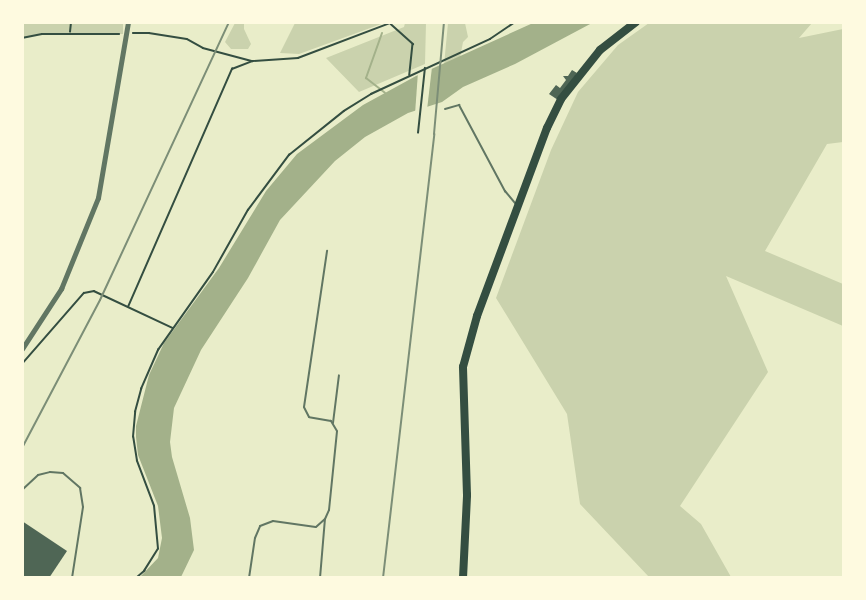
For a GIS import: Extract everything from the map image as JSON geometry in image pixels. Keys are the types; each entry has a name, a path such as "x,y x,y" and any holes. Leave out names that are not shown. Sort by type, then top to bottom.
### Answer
{"highway":[{"path":"464,578 467,495 463,367 477,316 519,209 547,128 561,99 600,50 636,22"}],"street":[{"path":"22,349 62,289 98,198 128,22"}],"lane":[{"path":"445,109 459,105 506,191 519,209"},
{"path":"327,250 304,407 309,417 333,423"},
{"path":"320,578 337,437 333,423 339,375"},
{"path":"22,490 38,475 50,472 63,473 80,488 83,507 72,578"},
{"path":"249,578 255,538 260,526 273,521 316,527 326,519"}],"path":[{"path":"70,33 72,22"},
{"path":"136,578 149,565 158,549 154,506 137,461 133,437 135,412 159,350 213,272 248,210 289,154 344,111 371,94 489,39 515,22"},
{"path":"128,307 232,69 253,61 298,58 392,23 413,44 410,76"},
{"path":"22,38 70,33 149,33 187,39 203,48 253,61"},
{"path":"418,133 425,68"},
{"path":"22,364 84,293 94,291 173,328"}],"shaded area":[{"path":"295,22 384,23 299,54 280,53"},
{"path":"23,23 123,23 123,34 42,34 23,38"},
{"path":"235,23 244,23 244,29 251,44 248,49 231,49 225,42"},
{"path":"405,23 426,23 425,64 359,92 326,58 404,27"},
{"path":"448,23 465,23 468,37 463,42 460,58 444,65"},
{"path":"533,23 592,23 515,64 463,87 442,102 408,113 365,137 335,161 280,220 248,278 201,350 174,408 170,442 172,457 190,518 194,550 181,577 140,577 158,558 162,538 158,506 138,455 136,437 136,426 149,375 164,343 219,268 266,191 297,154 363,105 416,76"},
{"path":"649,23 812,23 799,38 843,29 843,142 827,144 765,251 843,284 843,326 726,276 768,372 680,506 701,524 731,577 649,577 580,504 567,414 496,298 551,150 578,92 618,45"}],"pier":[{"path":"432,67 427,110 415,114 418,72"}],"building":[{"path":"572,70 577,73 558,100 549,94 556,85 560,88 566,80 563,76 568,76"},
{"path":"22,521 67,551 49,578 22,578"}],"waterway":[{"path":"382,33 366,78 385,93"}],"railway":[{"path":"22,448 100,300 229,22"},
{"path":"383,578 434,134 444,22"}]}
